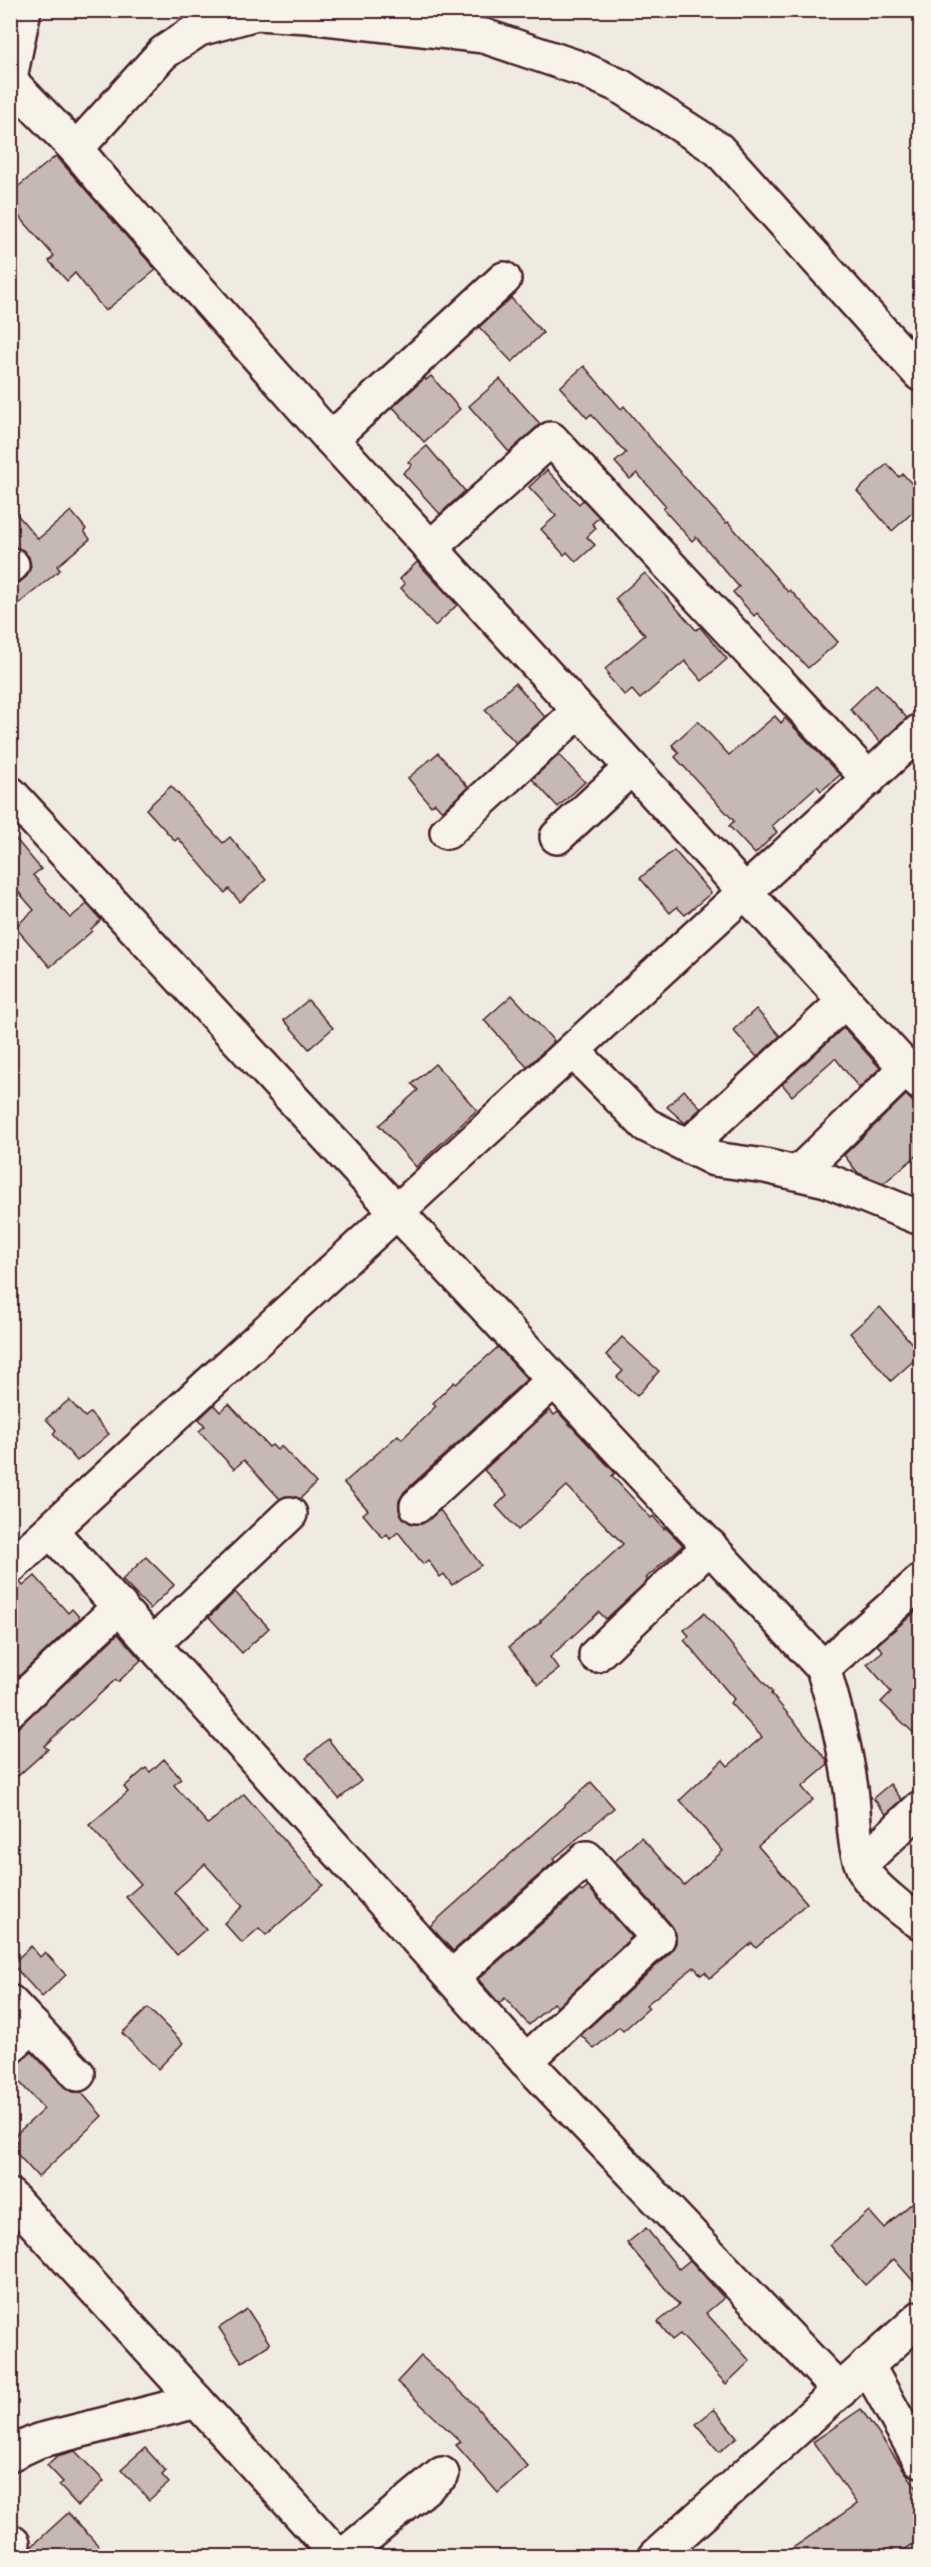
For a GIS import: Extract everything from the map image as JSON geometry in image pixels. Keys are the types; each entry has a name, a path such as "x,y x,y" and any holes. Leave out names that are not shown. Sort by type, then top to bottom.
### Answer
{"street":[{"path":"24,10 10,80 76,149 430,548 914,1075 798,1173"},
{"path":"76,149 163,54 199,29 244,16 256,13 308,16 484,36 582,69 620,86 718,149 921,374"},
{"path":"331,439 504,279"},
{"path":"430,548 551,439 869,779"},
{"path":"447,832 579,711"},
{"path":"13,1559 51,1531 921,731"},
{"path":"557,837 631,768"},
{"path":"13,800 823,1668 837,1715 851,1789 856,1845 866,1875 907,1914 921,1923"},
{"path":"688,1146 845,1001"},
{"path":"573,1051 646,1125 714,1159 826,1180 921,1218"},
{"path":"417,1506 554,1380"},
{"path":"153,1644 290,1514"},
{"path":"51,1531 526,2061 840,2391"},
{"path":"596,1655 710,1546"},
{"path":"823,1668 921,1582"},
{"path":"10,1710 120,1606"},
{"path":"862,1863 921,1808"},
{"path":"452,1977 587,1858 658,1938 526,2061"},
{"path":"10,2002 22,2036 78,2074"},
{"path":"10,2196 338,2556"},
{"path":"656,2556 921,2318"},
{"path":"867,2365 921,2460"},
{"path":"10,2454 38,2441 197,2401"},
{"path":"343,2556 442,2474"}],"building":[{"path":"56,156 156,270 105,311 75,273 67,281 49,261 54,256 10,206 10,193"},
{"path":"511,298 543,333 512,362 479,327"},
{"path":"584,366 621,409 624,406 661,451 726,523 728,522 788,592 790,590 838,642 808,668 757,613 754,616 733,592 739,587 696,537 692,541 663,509 666,506 637,473 630,479 615,462 626,453 591,414 587,418 560,387"},
{"path":"431,376 460,409 424,442 393,407 425,378 426,380"},
{"path":"500,379 540,424 509,452 469,406"},
{"path":"427,446 465,491 440,514 403,473 412,465 408,462"},
{"path":"887,464 899,477 903,474 921,494 921,505 892,531 857,491"},
{"path":"547,470 579,504 583,500 599,517 592,524 596,528 587,537 595,545 576,562 567,552 564,555 541,529 556,516 529,487"},
{"path":"10,506 38,539 71,511 86,529 84,531 90,539 57,566 60,570 10,611 10,584 20,582 27,576 31,566 29,557 23,550 10,547"},
{"path":"417,562 457,605 435,626 401,588 405,584 400,579"},
{"path":"645,573 696,630 700,627 727,659 702,681 685,661 640,699 632,690 625,696 607,675 609,674 605,669 645,635 615,599"},
{"path":"515,683 545,717 516,743 485,710"},
{"path":"876,684 907,718 880,742 850,709"},
{"path":"775,716 781,723 785,718 840,775 821,791 817,786 772,826 777,832 755,854 729,826 734,821 675,757 679,753 672,745 698,721 729,755"},
{"path":"438,753 468,787 442,811 435,803 431,806 408,778"},
{"path":"559,755 585,782 558,807 532,779"},
{"path":"171,786 223,843 230,837 266,880 240,902 229,889 225,893 178,838 175,841 146,809"},
{"path":"10,832 41,869 33,875 70,918 87,904 101,920 91,929 92,931 50,967 15,927 34,910 16,889 10,894"},
{"path":"674,850 711,893 685,915 677,907 670,913 640,878"},
{"path":"512,995 554,1041 527,1067 484,1020"},
{"path":"308,1000 333,1028 309,1049 284,1020"},
{"path":"756,1009 780,1036 757,1057 733,1030"},
{"path":"842,1029 845,1029 880,1068 859,1088 834,1059 792,1096 782,1084"},
{"path":"435,1064 477,1110 416,1167 379,1125 418,1090 412,1084"},
{"path":"684,1090 701,1108 685,1123 667,1107"},
{"path":"906,1095 921,1110 921,1152 884,1183 858,1173 844,1155"},
{"path":"880,1307 921,1354 891,1381 850,1333"},
{"path":"622,1337 659,1371 637,1396 617,1377 623,1371 606,1355"},
{"path":"498,1347 527,1379 404,1492 399,1501 399,1510 403,1518 412,1524 422,1524 440,1510 481,1565 452,1585 444,1574 440,1577 428,1560 423,1564 398,1532 390,1539 387,1534 383,1538 363,1514 368,1510 344,1483 398,1435 402,1439 436,1406 433,1403 454,1382 456,1384"},
{"path":"69,1400 85,1417 90,1413 109,1434 77,1461 53,1434 56,1430 46,1419"},
{"path":"229,1404 269,1447 272,1445 277,1450 281,1446 316,1483 300,1499 286,1496 280,1499 244,1460 234,1469 199,1431 205,1426 199,1419 214,1405 220,1412"},
{"path":"550,1410 554,1415 558,1412 615,1473 612,1476 651,1518 653,1516 683,1545 646,1578 648,1580 606,1619 599,1612 550,1657 559,1669 538,1685 509,1647 541,1622 623,1544 567,1486 518,1530 496,1506 507,1495 484,1470"},
{"path":"146,1557 174,1585 150,1609 122,1580"},
{"path":"35,1576 68,1613 72,1609 80,1618 17,1678 10,1671 10,1585 20,1582 23,1586"},
{"path":"235,1592 269,1628 242,1653 209,1617"},
{"path":"921,1607 921,1740 881,1702 891,1692 867,1664 883,1651 877,1645"},
{"path":"704,1613 827,1760 828,1765 802,1787 813,1800 758,1846 807,1903 756,1948 752,1943 710,1978 705,1972 701,1975 694,1967 646,2005 649,2008 623,2031 619,2027 594,2049 581,2035 671,1952 676,1943 676,1934 672,1926 615,1861 641,1837 684,1885 723,1851 680,1800 723,1760 728,1766 762,1737 730,1703 734,1699 684,1640 689,1636 684,1630"},
{"path":"118,1634 141,1660 118,1682 115,1680 44,1746 48,1749 10,1783 10,1735"},
{"path":"328,1739 361,1781 339,1799 306,1758"},
{"path":"164,1759 181,1779 174,1785 208,1824 244,1794 323,1885 266,1935 259,1928 242,1943 224,1923 243,1906 205,1864 174,1892 206,1929 177,1955 126,1897 141,1884 89,1825 128,1792 124,1787 146,1768 150,1772"},
{"path":"591,1782 614,1808 553,1859 555,1861 453,1951 430,1926"},
{"path":"890,1784 902,1800 886,1814 873,1798"},
{"path":"588,1887 632,1937 557,2007 553,2003 529,2025 505,1998 499,2003 478,1979 580,1890 582,1892"},
{"path":"31,1946 40,1957 45,1952 66,1975 42,1997 12,1964"},
{"path":"148,2008 183,2043 158,2069 122,2033"},
{"path":"32,2052 64,2087 72,2092 81,2092 102,2116 38,2177 11,2147 17,2142 13,2137 44,2109 14,2076 18,2073 13,2068"},
{"path":"921,2195 921,2290 894,2259 865,2285 830,2245 869,2211 884,2228"},
{"path":"646,2228 679,2269 690,2260 724,2298 706,2313 750,2361 726,2384 680,2334 672,2340 658,2322 679,2305 627,2243"},
{"path":"247,2309 270,2344 242,2362 219,2328"},
{"path":"421,2356 473,2403 528,2467 498,2493 456,2445 461,2442 397,2382"},
{"path":"714,2409 737,2437 719,2452 696,2424"},
{"path":"861,2409 921,2494 921,2539 895,2556 781,2556 857,2504 813,2442"},
{"path":"145,2448 166,2471 162,2475 169,2483 149,2500 121,2469"},
{"path":"75,2451 104,2481 78,2506 59,2485 63,2482 47,2465 57,2456"},
{"path":"68,2513 108,2556 25,2556 30,2548"}]}
